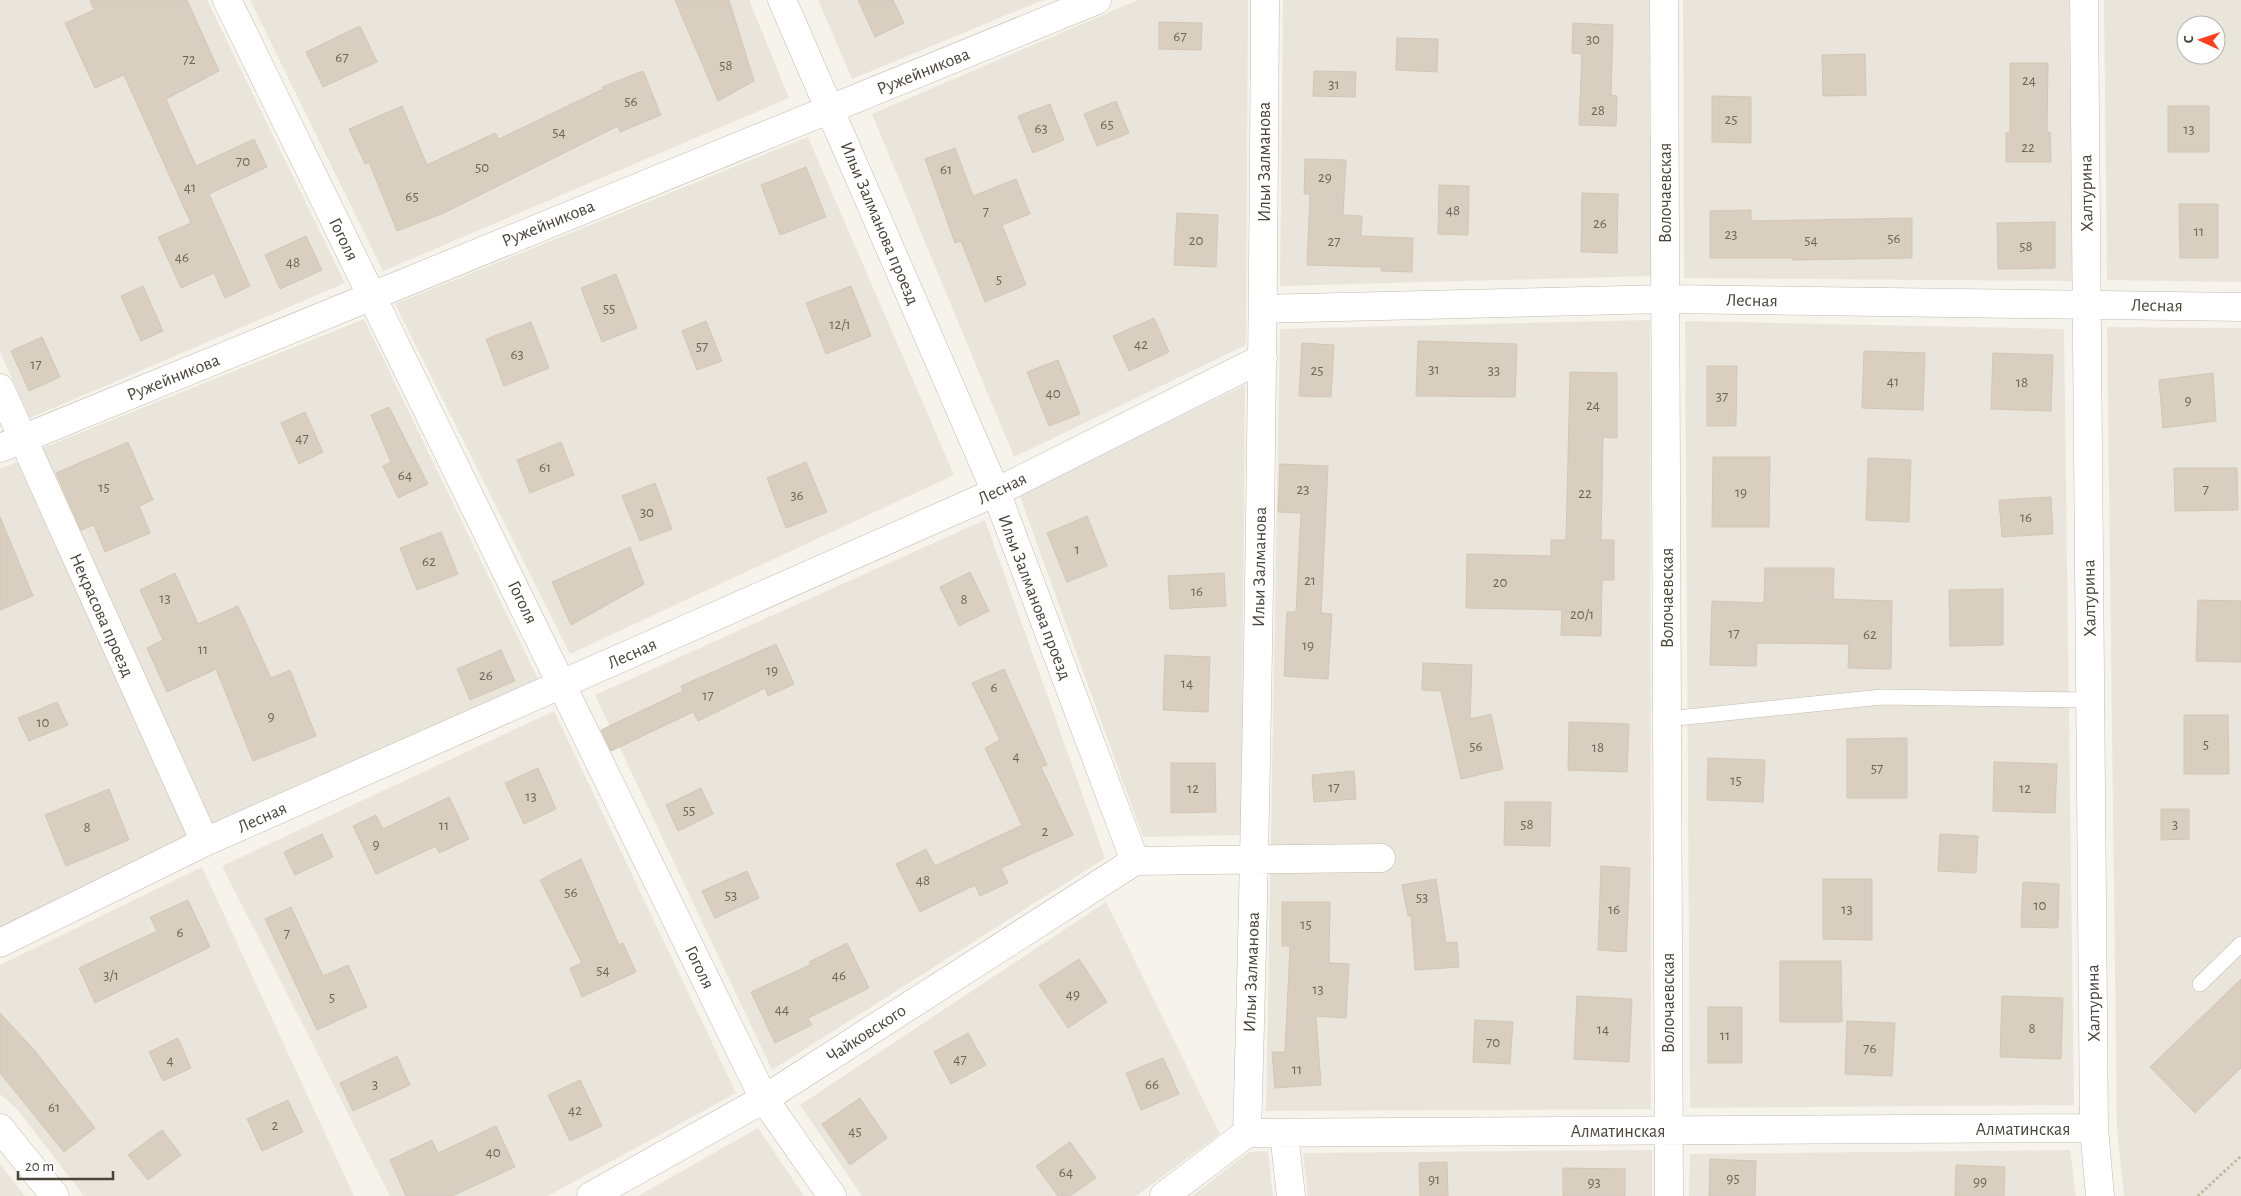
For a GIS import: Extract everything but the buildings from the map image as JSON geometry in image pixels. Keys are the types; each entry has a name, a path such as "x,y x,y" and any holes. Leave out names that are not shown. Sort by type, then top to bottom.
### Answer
{"street":[{"name":"Гоголя","path":"227,0 764,1099 832,1196"},
{"name":"Ильи Залманова проезд","path":"782,0 831,108 996,492 1135,860"},
{"name":"Ружейникова","path":"11,444 1097,0"},
{"name":"Ильи Залманова","path":"1246,1133 1255,859 1263,358 1265,0"},
{"name":"Волочаевская","path":"1664,0 1669,1196"},
{"name":"Халтурина","path":"2084,0 2094,1128 2100,1196"},
{"name":"Лесная","path":"1263,309 1665,299 2241,306"},
{"name":"Лесная","path":"0,943 205,842 996,492 1263,358"},
{"name":"Некрасова проезд","path":"0,388 11,444 205,842"},
{"path":"1135,860 1381,858"},
{"name":"Чайковского","path":"591,1196 764,1099 1135,860"},
{"path":"0,1128 55,1196"},
{"name":"Алматинская","path":"1246,1133 2094,1128"},
{"path":"1164,1196 1246,1133"},
{"path":"1284,1133 1291,1196"}],"lane":[{"path":"1667,720 1882,697 2090,700"},
{"path":"2200,984 2241,944"}],"path":[{"path":"2198,1196 2241,1156"}],"shaded area":[{"path":"0,0 207,0 345,283 30,418 0,352"},
{"path":"250,0 749,0 789,98 383,271"},
{"path":"818,0 1043,0 852,79"},
{"path":"1138,0 1248,0 1246,345 1014,457 872,114"},
{"path":"1283,0 1649,0 1651,276 1280,286"},
{"path":"1683,0 2069,0 2073,281 1684,278"},
{"path":"2104,0 2241,0 2241,282 2107,280"},
{"path":"808,137 954,475 570,654 395,304"},
{"path":"364,319 538,679 209,831 40,449"},
{"path":"1650,320 1651,1109 1266,1111 1280,329"},
{"path":"1685,321 2064,329 2074,1105 1690,1108"},
{"path":"2107,327 2241,328 2241,1196 2124,1196 2117,1130"},
{"path":"1245,385 1241,835 1143,837 1019,494"},
{"path":"17,462 190,838 0,927 0,469"},
{"path":"985,520 1105,858 772,1070 595,695"},
{"path":"554,711 736,1093 548,1196 390,1196 222,866"},
{"path":"202,867 354,1196 84,1196 17,1109 0,1094 0,965"},
{"path":"1106,902 1220,1134 1136,1196 862,1196 800,1105"},
{"path":"758,1128 804,1196 638,1196"},
{"path":"1652,1150 1652,1196 1308,1196 1303,1153"},
{"path":"2070,1150 2076,1196 1689,1196 1690,1154"},
{"path":"1268,1151 1273,1196 1192,1196 1249,1152"},
{"path":"0,1164 25,1196 0,1196"}]}
